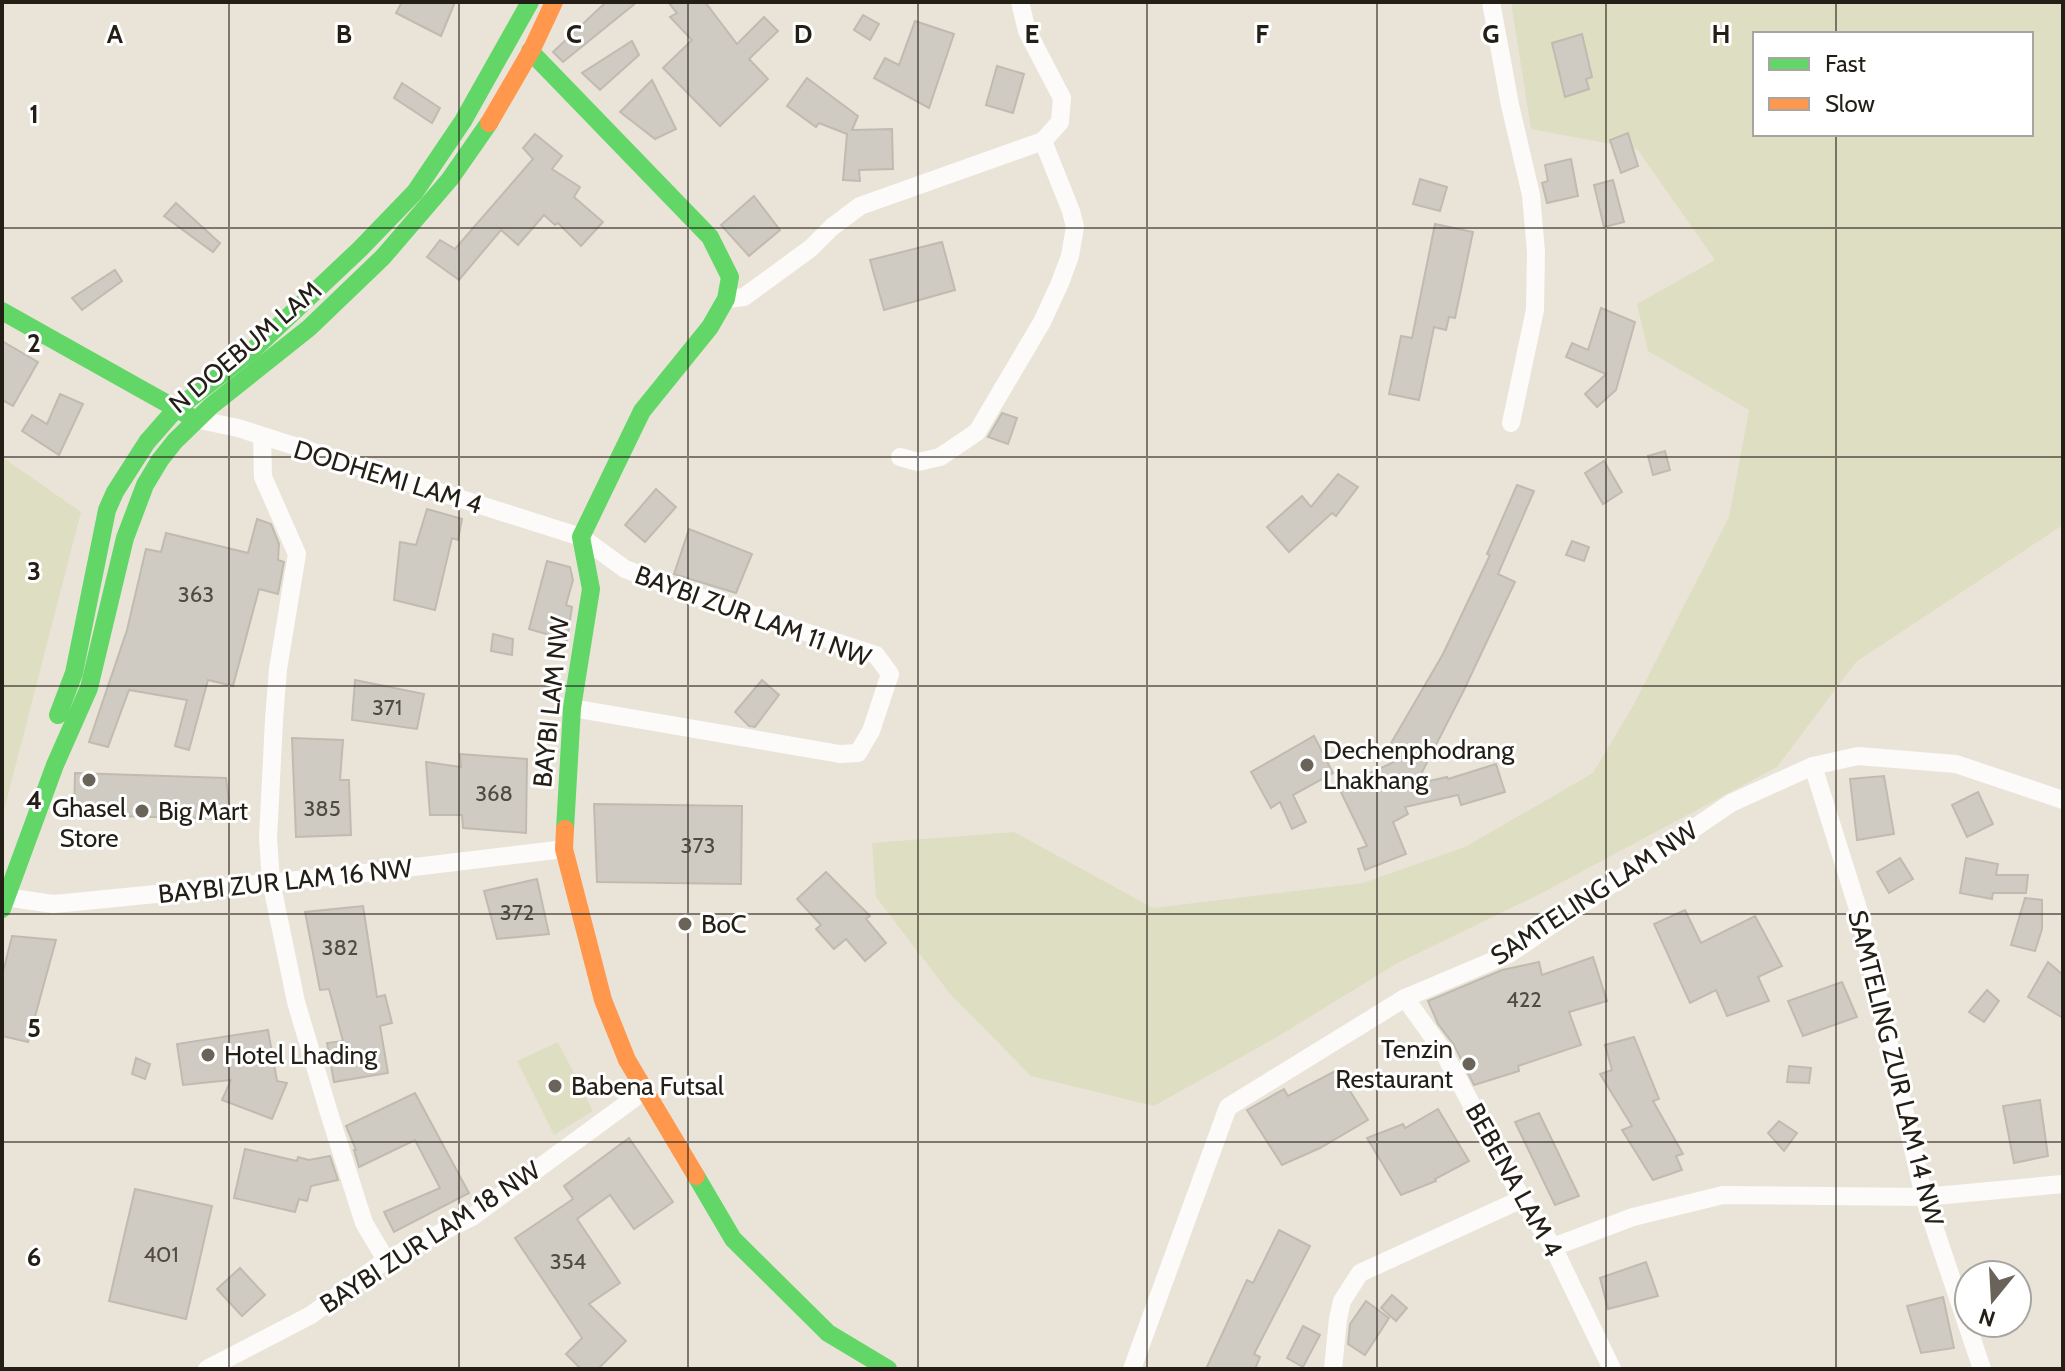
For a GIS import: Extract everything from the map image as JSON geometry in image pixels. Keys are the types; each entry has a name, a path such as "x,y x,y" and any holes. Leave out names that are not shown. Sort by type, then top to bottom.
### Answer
{"main road":[{"name":"N DOEBUM LAM","path":"2,861 74,673 107,510 115,492 147,442 175,410 253,350 360,249 415,192 463,121 530,2"},
{"name":"N DOEBUM LAM","path":"4,903 52,772 92,679 132,511 145,483 161,457 195,419 346,296 416,223 474,148 506,98 554,2"},
{"path":"530,51 710,237 730,277 726,299 710,327 642,411 581,537"},
{"path":"2,311 195,419"},
{"name":"BAYBI LAM NW","path":"581,537 591,589 572,708 564,849 603,1000 627,1060 733,1239 828,1333 888,1369"}],"street":[{"path":"726,299 744,297 811,248 860,206 1043,141 1060,122 1062,98 1027,31 1020,2"},
{"path":"1491,2 1531,195 1536,252 1535,310 1511,423"},
{"path":"900,457 918,462 940,457 977,432 1042,322 1060,283 1070,256 1075,227 1043,141"},
{"name":"DODHEMI LAM 4","path":"195,419 581,537"},
{"path":"262,437 263,477 297,554 276,694 268,838 271,881 296,1002 325,1099 364,1223 386,1260"},
{"name":"BAYBI ZUR LAM 11 NW","path":"572,708 840,754 858,753 871,731 890,674 876,655 704,599 625,569 581,537"},
{"name":"SAMTELING LAM NW","path":"1132,1369 1228,1107 1405,998 1509,954 1731,803 1813,766 1858,756 1956,764 2063,800"},
{"name":"SAMTELING ZUR LAM 14 NW","path":"1813,766 1859,912 1924,1197 1982,1369"},
{"name":"BAYBI ZUR LAM 16 NW","path":"4,903 53,904 348,875 564,849"},
{"name":"BEBENA LAM 4","path":"1405,998 1443,1051 1522,1199 1553,1247 1612,1369"},
{"name":"BAYBI ZUR LAM 18 NW","path":"207,1369 311,1315 386,1260 472,1217 644,1091"},
{"path":"1553,1247 1633,1217 1723,1195 1924,1197 2063,1184"},
{"path":"1333,1369 1342,1301 1360,1273 1522,1199"}],"green space":[{"path":"1511,2 2063,2 2063,525 1856,662 1777,767 1538,895 1396,964 1277,1037 1154,1106 1031,1076 951,995 876,897 872,843 1014,832 1153,908 1363,883 1465,847 1593,773 1633,706 1729,517 1749,410 1648,351 1637,304 1715,260 1637,149 1531,129"},
{"path":"2,457 81,512 2,818"},
{"name":"Babena Futsal","path":"558,1042 593,1111 554,1135 517,1061"}],"building":[{"path":"402,2 455,2 441,36 396,13"},
{"path":"606,2 637,2 563,62 553,52"},
{"path":"668,2 705,2 737,44 764,17 778,31 749,59 768,79 720,126 663,68 692,40 670,17 677,13"},
{"path":"863,15 879,24 870,40 854,30"},
{"path":"915,21 954,34 929,108 874,78 885,58 899,65"},
{"path":"1582,34 1592,77 1586,79 1589,89 1565,97 1552,43"},
{"path":"632,41 639,55 600,90 582,73"},
{"path":"997,66 1024,74 1013,113 986,105"},
{"path":"807,78 858,116 852,130 892,129 893,169 859,170 860,181 843,180 847,134 819,123 816,127 787,106"},
{"path":"652,80 676,129 655,139 620,112"},
{"path":"402,83 440,108 432,123 394,98"},
{"path":"1628,133 1638,166 1621,173 1610,140"},
{"path":"535,134 562,156 552,169 580,187 574,197 603,222 581,246 558,223 555,225 544,215 518,245 501,230 459,280 427,257 440,240 455,249 533,159 523,148"},
{"path":"1571,159 1578,196 1547,203 1542,183 1548,181 1545,165"},
{"path":"1420,179 1447,187 1440,211 1413,204"},
{"path":"1613,180 1624,222 1604,227 1594,185"},
{"path":"754,196 780,230 749,256 721,225"},
{"path":"176,203 220,243 213,252 164,216"},
{"path":"1435,224 1473,232 1455,318 1449,317 1446,330 1434,327 1419,400 1389,394 1401,336 1412,338"},
{"path":"942,242 955,290 884,310 870,260"},
{"path":"115,270 122,281 82,310 72,298"},
{"path":"1601,308 1635,322 1616,390 1597,407 1585,394 1606,374 1566,357 1572,343 1588,350"},
{"path":"2,341 38,362 13,406 2,400"},
{"path":"60,394 83,404 59,455 22,431 32,415 47,424"},
{"path":"1002,413 1017,418 1008,444 988,437"},
{"path":"1665,451 1670,470 1653,475 1648,456"},
{"path":"1604,461 1622,492 1603,504 1585,473"},
{"path":"1338,474 1358,487 1336,516 1332,513 1289,552 1267,527 1302,496 1311,507"},
{"path":"1517,485 1534,491 1498,574 1515,582 1416,784 1448,779 1496,764 1505,792 1461,805 1458,795 1405,807 1408,814 1393,822 1406,854 1365,870 1358,849 1367,846 1339,788 1402,758 1387,750 1443,654 1490,555 1487,554"},
{"path":"656,489 676,507 645,542 625,525"},
{"path":"427,509 462,519 458,540 452,538 435,610 394,600 400,542 416,545"},
{"path":"257,519 271,524 279,544 278,560 284,562 278,594 259,589 233,686 208,680 189,750 175,746 187,700 129,690 108,747 89,742 127,630 146,549 161,552 166,533 248,553"},
{"path":"689,529 752,554 736,593 674,574"},
{"path":"1572,541 1589,547 1584,561 1566,555"},
{"path":"547,561 570,567 573,580 566,605 572,607 567,640 529,629"},
{"path":"493,634 513,639 512,655 491,651"},
{"path":"355,680 424,694 417,729 352,720"},
{"path":"762,680 779,695 755,727 749,726 735,712"},
{"path":"1314,736 1333,773 1293,795 1306,822 1292,829 1280,802 1271,808 1251,772"},
{"path":"292,738 343,740 340,780 349,780 351,835 296,837"},
{"path":"460,754 527,759 526,833 463,828 462,815 430,815 426,762 461,767"},
{"path":"75,773 226,778 231,819 74,815"},
{"path":"1884,776 1894,834 1857,840 1850,779"},
{"path":"1978,792 1993,824 1967,837 1952,805"},
{"path":"594,804 742,806 741,884 597,882"},
{"path":"1900,858 1913,879 1889,893 1877,872"},
{"path":"1966,858 1998,864 1996,875 2028,875 2026,893 1993,893 1992,899 1960,893"},
{"path":"826,872 870,916 866,919 886,943 865,961 846,939 834,949 816,929 821,925 797,899"},
{"path":"537,879 549,934 497,939 484,891"},
{"path":"2025,898 2042,900 2042,929 2035,951 2011,945"},
{"path":"363,906 377,997 385,995 392,1023 380,1026 388,1073 334,1082 327,1043 343,1041 329,989 320,990 305,912"},
{"path":"1685,910 1701,943 1755,916 1782,966 1758,977 1769,1001 1727,1016 1716,990 1690,1003 1654,924"},
{"path":"12,936 56,940 28,1042 2,1036 2,976"},
{"path":"1593,957 1607,1001 1569,1012 1581,1045 1518,1066 1519,1071 1474,1085 1428,1001 1502,970 1539,962 1542,975"},
{"path":"2048,962 2063,975 2063,1018 2028,997"},
{"path":"1842,982 1857,1017 1803,1036 1788,1001"},
{"path":"1987,990 1999,1001 1984,1022 1969,1012"},
{"path":"268,1030 277,1081 287,1083 272,1119 222,1100 231,1080 183,1085 177,1044"},
{"path":"1634,1037 1659,1099 1653,1101 1683,1154 1676,1156 1682,1170 1653,1180 1622,1130 1632,1126 1600,1074 1612,1070 1605,1045"},
{"path":"136,1058 150,1064 145,1079 132,1074"},
{"path":"1789,1066 1811,1068 1809,1083 1787,1082"},
{"path":"1337,1070 1368,1120 1320,1148 1282,1165 1247,1110 1284,1089 1288,1096"},
{"path":"415,1093 469,1193 394,1232 384,1212 440,1188 415,1140 359,1167 346,1126"},
{"path":"2040,1100 2048,1156 2014,1163 2003,1106"},
{"path":"1438,1109 1469,1161 1436,1181 1401,1195 1367,1138 1403,1124 1405,1128"},
{"path":"1539,1113 1579,1196 1555,1205 1515,1122"},
{"path":"1779,1121 1797,1133 1784,1151 1768,1133"},
{"path":"629,1138 673,1202 634,1229 610,1195 577,1219 620,1283 589,1304 626,1341 598,1369 581,1369 566,1354 582,1338 515,1238 573,1199 564,1186"},
{"path":"245,1149 297,1161 298,1157 309,1160 330,1156 338,1180 311,1186 307,1201 299,1199 295,1212 234,1198"},
{"path":"135,1189 212,1206 186,1319 109,1301"},
{"path":"1279,1230 1310,1246 1254,1354 1260,1357 1255,1369 1206,1369 1247,1280 1253,1283"},
{"path":"1646,1262 1658,1296 1608,1309 1600,1278"},
{"path":"240,1268 265,1295 242,1316 217,1289"},
{"path":"1392,1295 1407,1308 1396,1321 1381,1308"},
{"path":"1943,1297 1954,1348 1921,1353 1907,1306"},
{"path":"1366,1301 1389,1318 1365,1355 1348,1344 1350,1324"},
{"path":"1303,1326 1320,1335 1303,1367 1287,1358"}],"traffic: fast":[{"path":"58,715 74,673 107,510 147,442 175,410 253,350 360,249 415,192 463,121 530,2"},
{"path":"530,51 710,237 730,277 726,299 710,327 642,411 581,537 591,589 572,708 565,829"},
{"path":"2,909 55,765 89,688 125,538 145,485 160,460 211,406 309,328 383,257 450,179 489,123"},
{"path":"2,311 191,417"},
{"path":"696,1176 733,1239 828,1333 888,1369"}],"traffic: slow":[{"path":"489,123 532,49 554,2"},
{"path":"565,829 564,849 603,1000 627,1060 696,1176"}],"place":[{"name":"Dechenphodrang Lhakhang","path":"1307,765"},
{"name":"Ghasel Store","path":"89,780"},
{"name":"Big Mart","path":"142,811"},
{"name":"BoC","path":"685,924"},
{"name":"Hotel Lhading","path":"208,1055"},
{"name":"Tenzin Restaurant","path":"1469,1064"},
{"name":"Babena Futsal","path":"555,1086"}]}
